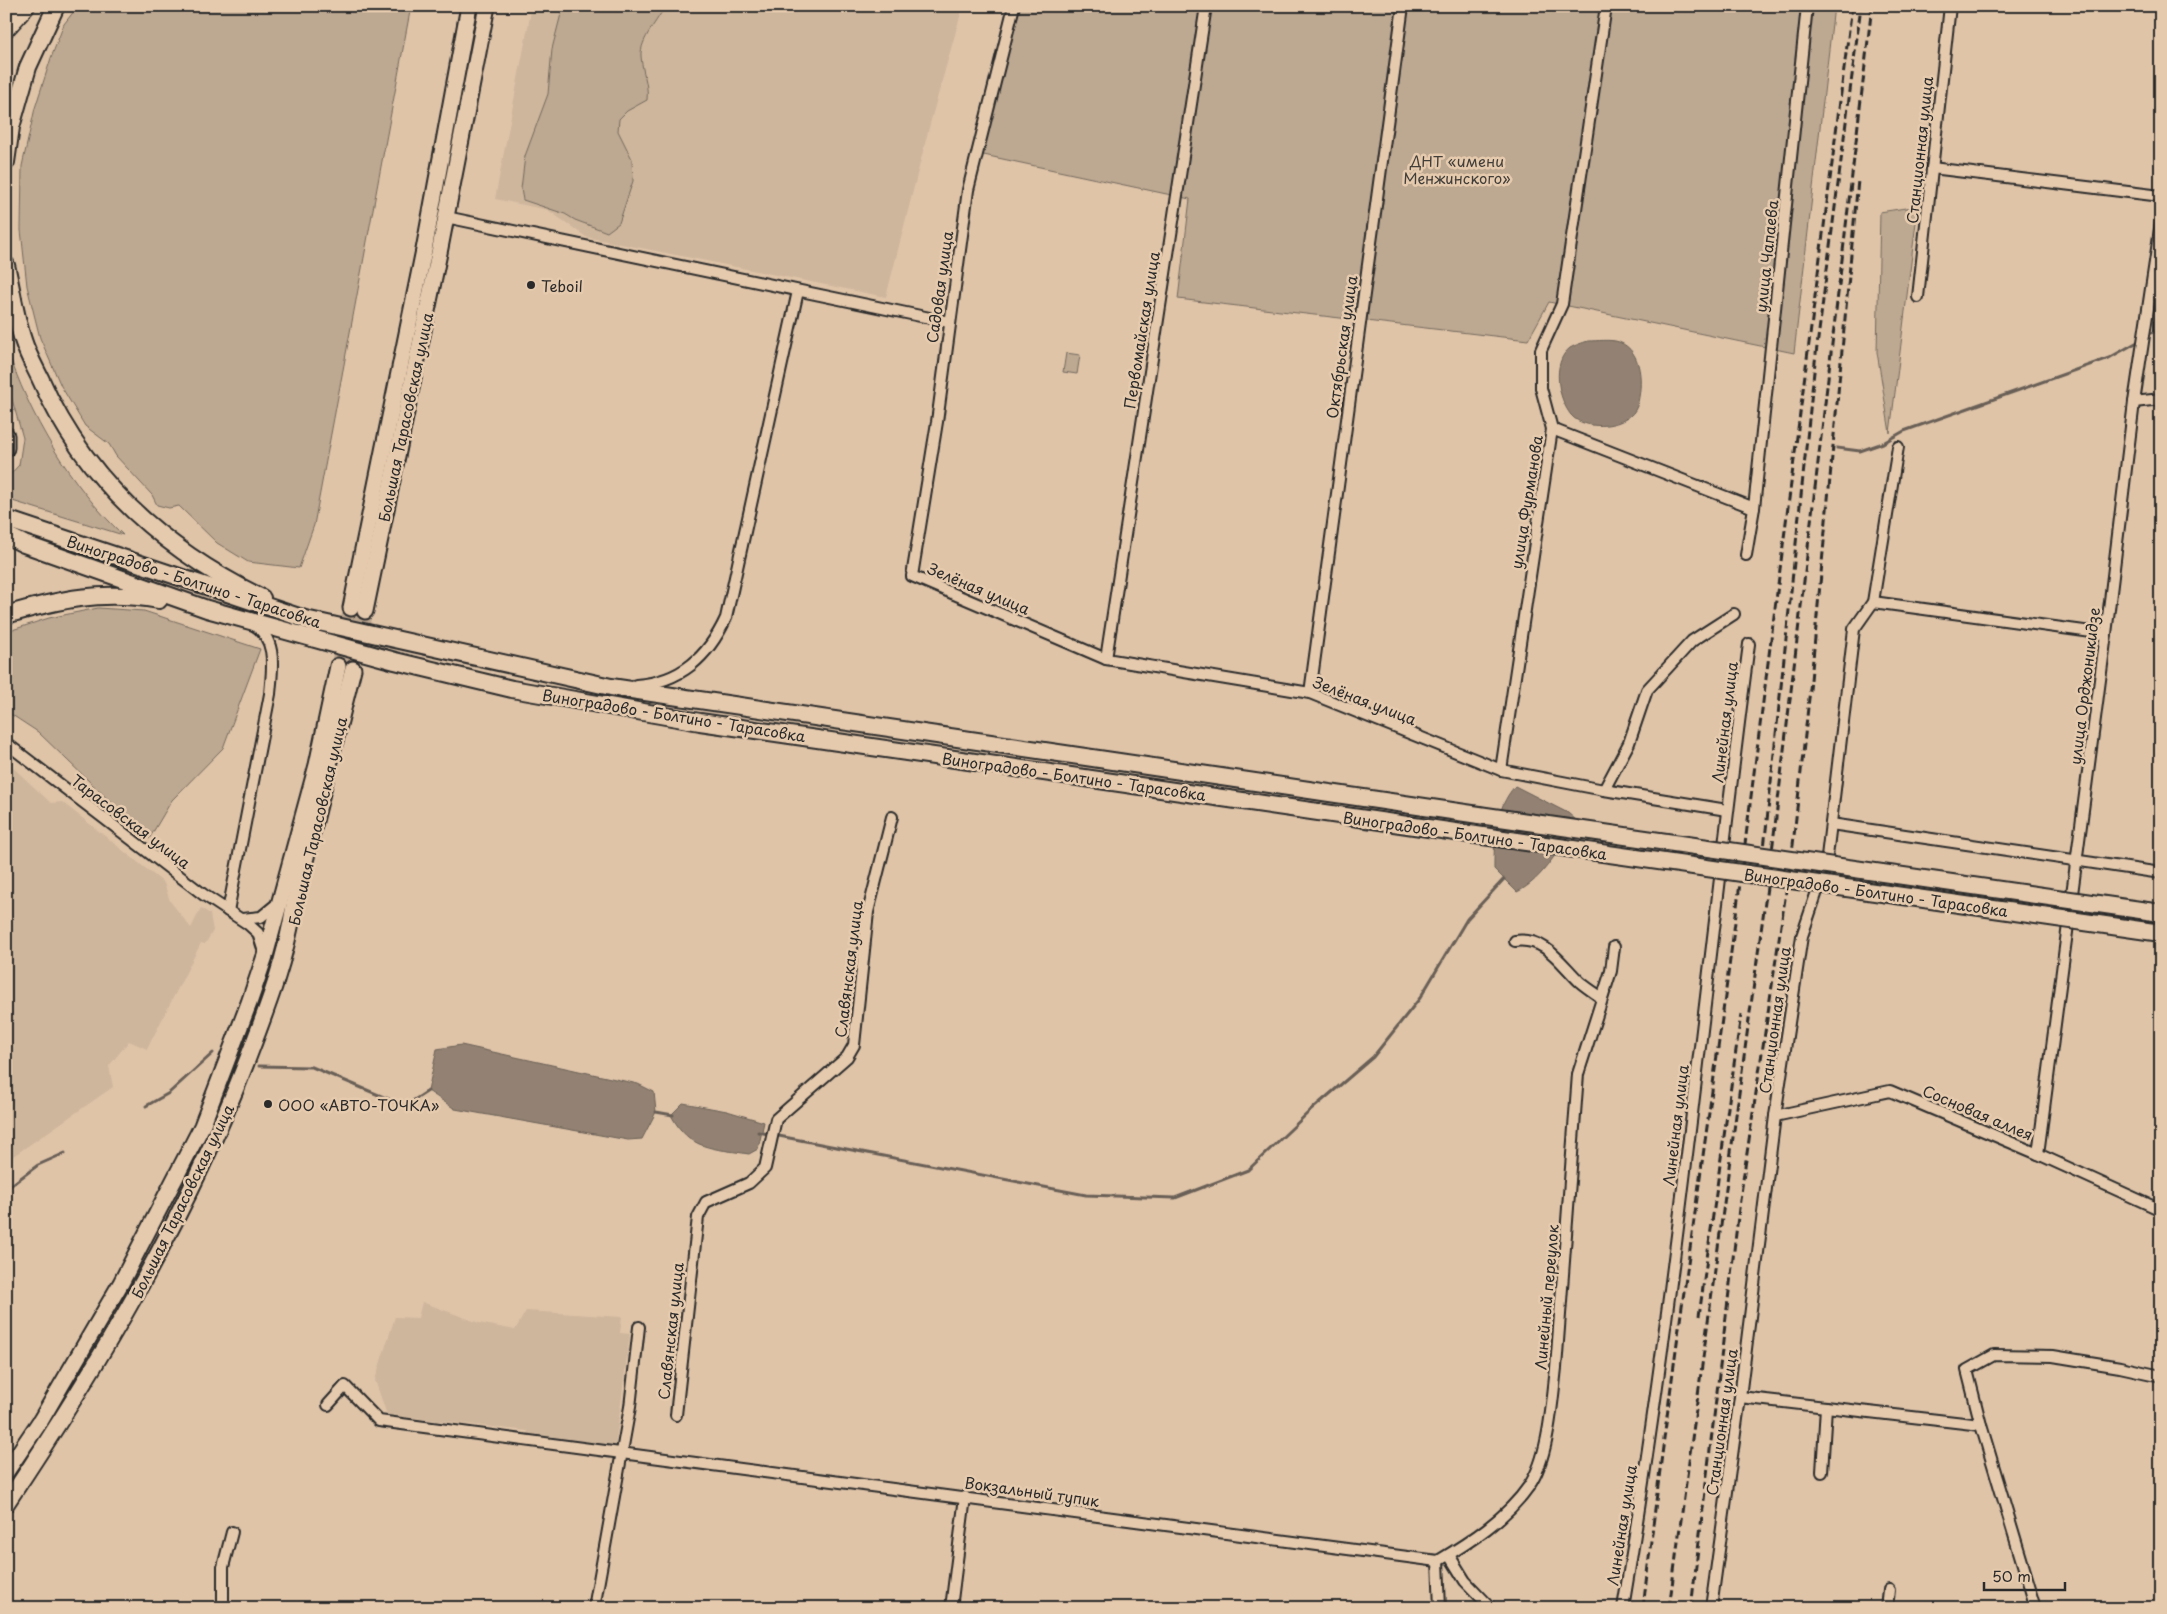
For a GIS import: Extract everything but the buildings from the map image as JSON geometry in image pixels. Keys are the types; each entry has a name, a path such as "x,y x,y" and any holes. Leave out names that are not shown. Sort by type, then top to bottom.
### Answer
{"highway":[{"path":"6,27 25,6"}],"main road":[{"path":"6,162 11,127 28,67 56,6"},
{"path":"6,265 23,341 55,412 90,465 134,514 195,559 258,596 305,619"},
{"name":"Виноградово - Болтино - Тарасовка","path":"6,519 305,619 611,687 2161,913"},
{"name":"Виноградово - Болтино - Тарасовка","path":"6,535 24,544 207,609 395,661 512,689 700,722 2161,933"},
{"path":"6,615 76,597 104,594 134,596 207,609"}],"street":[{"name":"Большая Тарасовская улица","path":"469,6 358,610 439,253 487,6"},
{"name":"Садовая улица","path":"912,576 937,422 968,190 1014,6"},
{"name":"Первомайская улица","path":"1106,659 1206,6"},
{"name":"Октябрьская улица","path":"1310,693 1403,6"},
{"name":"улица Фурманова","path":"1501,770 1552,429 1541,388 1541,350 1562,304 1606,6"},
{"name":"улица Чапаева","path":"1754,508 1808,6"},
{"name":"Станционная улица","path":"1918,297 1950,6"},
{"path":"1932,168 2161,196"},
{"path":"446,217 949,322"},
{"name":"улица Орджоникидзе","path":"2038,1154 2106,634 2134,402 2161,222"},
{"path":"611,687 646,685 669,679 692,665 715,641 726,618 798,291"},
{"path":"2134,402 2161,400"},
{"path":"1552,429 1754,508 1746,555"},
{"path":"6,435 6,448"},
{"name":"Станционная улица","path":"1710,1608 1740,1397 1775,1116 1802,936 1826,866 1854,629 1872,602 1898,447"},
{"name":"Зелёная улица","path":"912,576 1106,659 1310,693 1501,770 1604,790 1727,810"},
{"path":"1872,602 2106,634"},
{"path":"1604,790 1629,743 1647,690 1692,641 1734,614"},
{"path":"228,911 270,694 272,670 270,643 259,628 246,620"},
{"name":"Линейная улица","path":"1623,1608 1644,1485 1671,1280 1727,810 1749,644"},
{"name":"Большая Тарасовская улица","path":"6,1472 41,1420 121,1283 202,1126 265,956 278,903 345,668 294,905 289,940 271,997 219,1132 138,1292 52,1435 6,1504"},
{"name":"Тарасовская улица","path":"6,743 204,895 241,918 258,933 265,956"},
{"name":"Славянская улица","path":"676,1415 698,1217 706,1202 749,1183 765,1168 776,1120 847,1057 854,1045 868,912 892,817"},
{"path":"1831,824 2077,859 2161,873"},
{"path":"241,918 248,920 261,918 278,903"},
{"path":"1515,941 1528,939 1552,952 1581,982 1602,998"},
{"name":"Линейный переулок","path":"1438,1562 1466,1545 1511,1507 1530,1485 1544,1450 1551,1414 1556,1368 1578,1074 1611,972 1614,947"},
{"name":"Сосновая аллея","path":"1775,1116 1890,1091 2038,1154 2161,1210"},
{"path":"594,1608 630,1407 639,1327"},
{"path":"2036,1608 1981,1425 1967,1370 1994,1355 2053,1356 2120,1366 2161,1376"},
{"name":"Вокзальный тупик","path":"328,1405 345,1386 380,1421 621,1455 966,1497 1438,1562"},
{"path":"1740,1397 1981,1425"},
{"path":"1822,1472 1826,1407"},
{"path":"951,1608 966,1497"},
{"path":"223,1608 223,1567 232,1532"},
{"path":"1448,1555 1465,1581 1491,1608"},
{"path":"1438,1562 1440,1608"},
{"path":"1887,1608 1889,1590"}],"shaded area":[{"path":"532,6 963,6 931,120 886,297 586,237 548,210 495,199"},
{"path":"1608,340 1619,342 1627,346 1637,361 1640,388 1637,406 1626,419 1617,423 1607,425 1586,424 1571,415 1563,400 1558,381 1560,362 1570,348 1588,341"},
{"path":"6,761 51,803 62,802 164,883 170,901 191,928 201,908 210,914 213,931 205,944 201,943 147,1049 129,1041 109,1066 113,1087 6,1161"},
{"path":"1515,786 1568,813 1576,820 1558,851 1543,871 1517,892 1494,869 1497,825 1503,804"},
{"path":"461,1045 638,1084 654,1092 656,1112 642,1139 628,1140 455,1109 428,1091 437,1049"},
{"path":"683,1103 727,1111 764,1122 758,1149 749,1154 714,1149 695,1142 678,1127 671,1115"},
{"path":"422,1302 479,1323 515,1330 526,1311 622,1317 620,1333 630,1334 615,1449 527,1439 528,1431 387,1415 375,1380 395,1317 418,1318"}],"green space":[{"path":"78,6 411,6 314,525 299,568 248,562 217,543 179,506 169,508 157,505 152,495 116,456 109,444 85,426 61,386 40,338 27,286 21,230 22,166 35,108 51,58 64,24"},
{"path":"563,6 665,6 646,37 641,50 647,100 627,111 619,119 618,131 632,159 633,181 619,223 607,232 575,220 565,214 523,200 521,189 525,156 548,94 552,49"},
{"name":"ДНТ «имени Менжинского»","path":"1020,6 1834,6 1794,353 1549,302 1528,340 1178,299 1190,199 979,154"},
{"path":"1918,206 1890,433 1877,352 1880,212"},
{"path":"6,346 27,398 53,448 85,494 123,535 6,499 6,479 19,465 23,438 11,396 6,391"},
{"path":"1066,353 1080,355 1077,374 1063,372"},
{"path":"98,608 144,611 260,649 223,748 172,800 149,839 38,732 6,711 6,632 49,618"}],"waterway":[{"path":"2146,336 2161,328"},
{"path":"1837,448 1860,451 1883,443 1904,431 2109,358 2141,340"},
{"path":"758,1132 1086,1195 1175,1198 1248,1170 1310,1111 1373,1057 1420,998 1467,919 1504,879"},
{"path":"146,1106 169,1093 213,1053"},
{"path":"259,1066 312,1067 405,1106 428,1091"},
{"path":"656,1112 673,1115"},
{"path":"6,1189 38,1165 65,1153"}],"tunnel":[{"path":"338,666 351,608"},
{"path":"353,669 365,611"}],"railway":[{"path":"1643,1608 1667,1415 1734,932 1852,6"},
{"path":"1762,868 1815,362 1861,6"},
{"path":"1669,1608 1773,843 1872,6"},
{"path":"1691,1608 1740,1200 1793,845 1811,680 1858,180"},
{"path":"1699,1316 1741,1014"}],"place":[{"name":"Teboil","path":"531,285"},
{"name":"ООО «АВТО-ТОЧКА»","path":"268,1104"}]}
